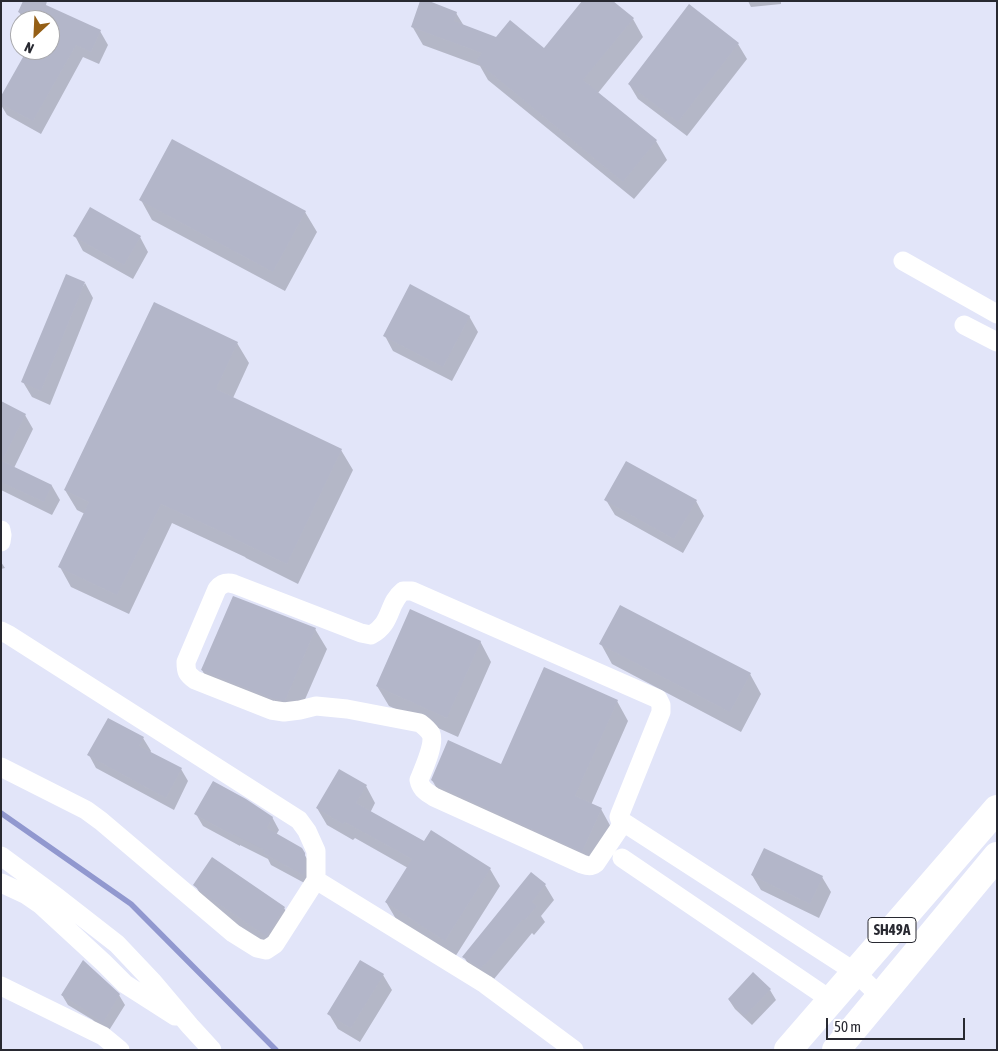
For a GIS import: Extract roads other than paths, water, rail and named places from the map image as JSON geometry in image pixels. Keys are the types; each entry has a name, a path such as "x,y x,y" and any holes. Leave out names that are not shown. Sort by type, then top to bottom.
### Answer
{"main road":[{"name":"SH49A","path":"788,1050 997,809"},
{"name":"SH49A","path":"836,1050 997,856"}],"street":[{"path":"903,261 997,314"},
{"path":"964,325 997,342"},
{"path":"1,530 1,542"},
{"path":"623,822 596,863 588,866 424,791 420,786 419,780 431,745 432,736 428,729 420,723 347,709 316,706 284,712 271,710 195,680 186,671 186,662 217,589 227,582 234,584 361,633 371,635 385,624 397,596 403,591 412,591 658,699 661,705 661,712 619,817 623,822 855,972 880,996"},
{"path":"1,631 298,820 308,831 316,851 316,880 276,944 266,950 257,948 233,933 86,810 1,767"},
{"path":"1,856 118,944 212,1050"},
{"path":"622,858 831,1000"},
{"path":"316,880 485,984 574,1050"},
{"path":"1,883 26,894 42,905 125,984 190,1026"},
{"path":"1,986 103,1036 120,1050"}],"waterway":[{"path":"1,813 131,904 276,1050"}]}
